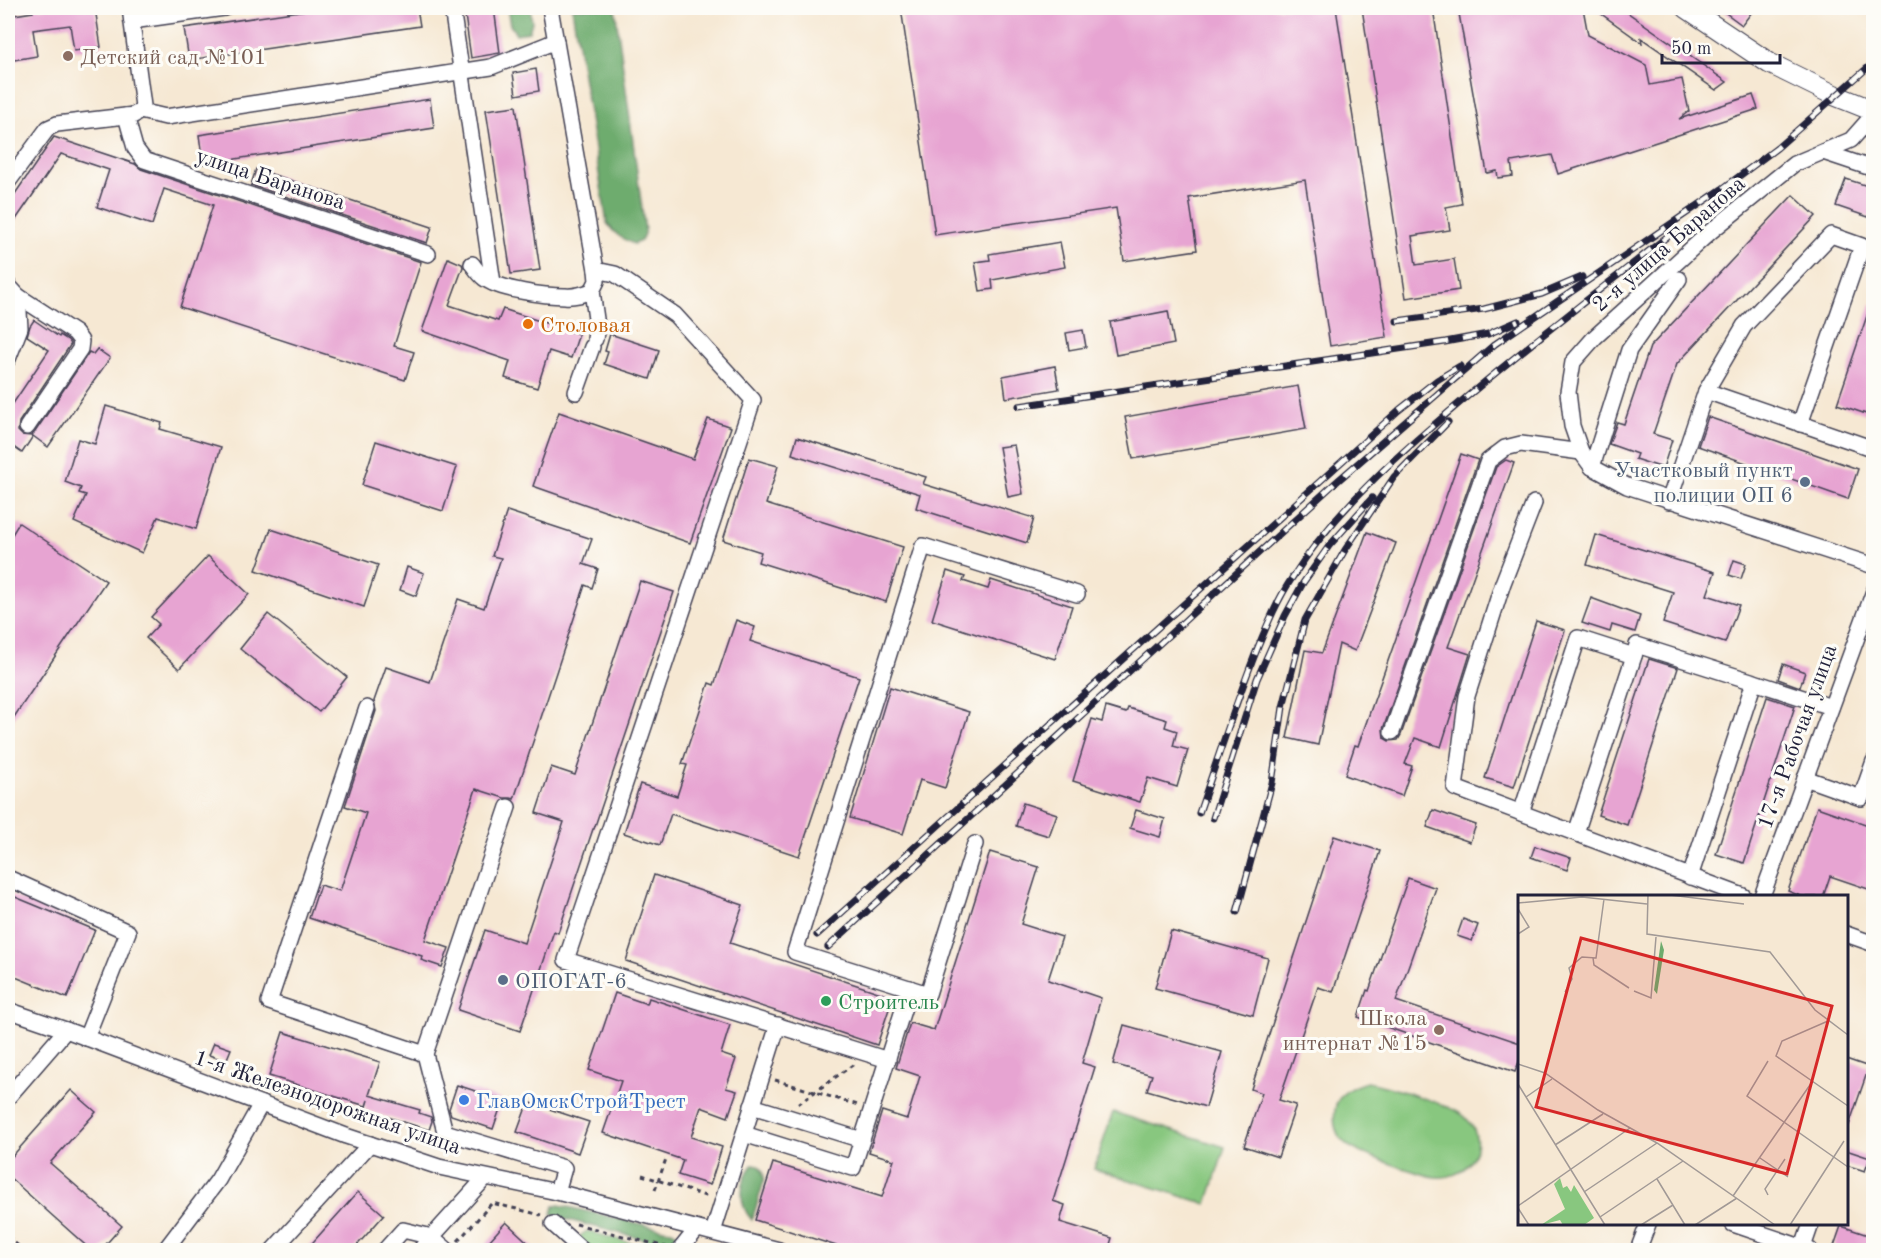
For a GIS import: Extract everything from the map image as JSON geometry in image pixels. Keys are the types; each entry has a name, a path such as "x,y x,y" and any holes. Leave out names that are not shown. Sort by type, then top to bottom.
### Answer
{"main road":[{"path":"1687,8 1769,63 1834,96 1874,112"}],"street":[{"path":"131,14 224,8"},
{"path":"453,8 493,283"},
{"path":"550,8 597,281 592,291 597,326 594,343 576,392"},
{"name":"улица Баранова","path":"131,14 143,106 133,114 135,148 144,160 428,254"},
{"path":"8,182 48,128 57,124 133,114 166,117 491,67 556,41"},
{"name":"2-я улица Баранова","path":"1592,467 1581,452 1572,426 1568,392 1573,362 1595,338 1710,232 1794,164 1851,140 1874,112"},
{"path":"1823,152 1874,169"},
{"path":"1669,501 1706,391 1743,326 1831,235 1862,246 1800,424"},
{"path":"472,264 485,279 513,290 566,296 581,295 592,291"},
{"path":"596,270 615,274 675,315 753,400 566,960 888,1060"},
{"path":"1679,279 1629,350 1592,467 1627,486 1669,501 1874,566"},
{"path":"8,359 20,328 13,291"},
{"path":"13,291 75,333 81,341 80,348 27,427"},
{"path":"1706,391 1874,449"},
{"path":"1392,732 1488,461 1505,448 1521,444 1581,452"},
{"path":"1534,503 1503,583 1467,696 1455,788 1738,895"},
{"path":"975,844 928,994 795,952 923,546 1077,594"},
{"name":"17-я Рабочая улица","path":"1763,895 1874,591"},
{"path":"1521,813 1578,638 1634,656"},
{"path":"1576,833 1637,645 1831,707"},
{"path":"1690,877 1754,682"},
{"path":"367,708 268,1002 425,1054"},
{"path":"1805,778 1861,798 1874,761"},
{"path":"508,807 425,1054 445,1132 564,1168 557,1192"},
{"path":"8,878 128,932 86,1038"},
{"path":"1848,935 1874,944"},
{"path":"744,1134 854,1168 910,988"},
{"name":"1-я Железнодорожная улица","path":"8,1010 370,1144 439,1167 557,1192 779,1251"},
{"path":"713,1232 778,1025"},
{"path":"8,1097 66,1030"},
{"path":"165,1251 218,1180 261,1104"},
{"path":"752,1106 862,1140"},
{"path":"273,1251 370,1144"},
{"path":"420,1251 485,1178"},
{"path":"553,1224 582,1251"},
{"path":"1638,1251 1648,1225"},
{"path":"1736,1225 1805,1250 1812,1225"},
{"path":"680,1251 697,1229"},
{"path":"385,1251 403,1230 432,1237 447,1251"}],"path":[{"path":"782,1115 869,1054"},
{"path":"762,1076 872,1110"},
{"path":"655,1190 666,1159"},
{"path":"642,1174 723,1201"},
{"path":"8,1237 23,1251"}],"green space":[{"path":"507,8 530,8 532,22 529,32 516,34 510,25"},
{"path":"572,8 615,8 645,231 641,241 634,244 619,236 607,223"},
{"path":"1367,1082 1433,1101 1465,1117 1473,1128 1476,1139 1476,1150 1471,1160 1455,1174 1443,1177 1430,1176 1372,1157 1345,1143 1336,1128 1334,1114 1336,1104 1346,1091"},
{"path":"1113,1112 1225,1147 1207,1204 1094,1169"},
{"path":"753,1164 762,1169 764,1181 752,1220 744,1207 742,1192 745,1177"},
{"path":"559,1205 672,1231 677,1234 679,1240 676,1244 669,1246 557,1217 552,1214 554,1206"},
{"path":"587,1231 657,1250 590,1250 581,1243 580,1236"}],"building":[{"path":"33,8 95,8 101,47 74,51 70,25 33,30 37,56 8,61 8,16 33,12"},
{"path":"320,8 417,8 420,26 189,60 184,28"},
{"path":"464,8 494,8 500,53 471,58"},
{"path":"901,8 1336,8 1387,337 1330,346 1305,180 1189,198 1197,250 1124,261 1116,208 935,235"},
{"path":"1362,8 1433,8 1462,204 1446,207 1450,230 1412,236 1416,265 1454,259 1459,290 1406,298"},
{"path":"1458,8 1583,8 1588,35 1646,65 1650,85 1682,79 1689,111 1679,119 1753,95 1758,109 1558,174 1552,155 1511,162 1513,176 1498,178 1497,171 1487,173"},
{"path":"1593,8 1621,8 1727,82 1716,90 1641,38 1642,43"},
{"path":"1719,8 1755,8 1742,25"},
{"path":"536,69 539,91 516,95 513,73"},
{"path":"430,99 434,128 203,164 199,135"},
{"path":"516,106 540,270 511,274 486,110"},
{"path":"54,137 135,164 141,169 421,262 394,346 414,352 405,380 180,307 213,205 164,189 152,225 97,207 109,170 61,154 8,231 8,204"},
{"path":"256,169 432,227 427,243 251,185"},
{"path":"1846,179 1874,188 1874,219 1836,206"},
{"path":"1793,195 1816,216 1677,364 1653,434 1672,440 1663,468 1635,459 1637,454 1609,444 1617,422 1624,424 1650,347"},
{"path":"1060,242 1065,267 992,280 993,289 980,291 975,262 990,260 989,254"},
{"path":"448,258 462,264 463,267 449,305 498,321 503,309 579,334 571,358 549,351 537,388 505,378 510,361 422,331"},
{"path":"1871,304 1874,304 1874,402 1869,415 1837,404"},
{"path":"1168,311 1174,344 1116,355 1110,322"},
{"path":"34,320 71,344 19,422 18,431 22,435 31,436 35,432 89,352 93,354 97,349 110,358 48,447 33,436 22,453 8,443 8,411 49,350 27,336"},
{"path":"1083,330 1086,347 1069,350 1066,333"},
{"path":"610,334 659,350 650,379 604,364"},
{"path":"1055,366 1059,389 1006,398 1003,376"},
{"path":"1298,386 1306,429 1133,459 1125,417"},
{"path":"106,406 162,423 160,429 221,447 196,529 158,517 142,553 74,522 86,495 79,493 81,488 65,482 78,439 95,444"},
{"path":"559,412 693,459 708,419 731,427 690,543 533,486"},
{"path":"1708,417 1858,469 1848,499 1698,446"},
{"path":"797,437 926,477 923,484 1034,518 1027,543 916,508 920,494 792,454"},
{"path":"376,441 457,467 443,511 362,485"},
{"path":"1014,445 1023,494 1008,497 999,447"},
{"path":"1461,454 1478,460 1383,729 1384,738 1389,741 1398,740 1401,735 1496,467 1506,460 1514,463 1448,647 1470,654 1441,747 1415,738 1405,764 1412,766 1402,796 1345,775 1355,745 1358,746"},
{"path":"749,458 778,466 766,504 903,547 886,602 758,562 761,552 723,540"},
{"path":"507,511 592,539 583,564 598,569 592,588 585,585 514,799 476,789 425,940 449,948 442,967 421,960 422,956 309,918 320,885 340,891 366,813 345,806 376,711 374,701 386,667 430,682 458,599 484,608 501,558 492,556"},
{"path":"19,523 106,581 8,726 8,541"},
{"path":"271,529 378,565 364,607 256,570"},
{"path":"1367,532 1396,543 1355,651 1339,644 1318,745 1287,738 1305,650 1322,653"},
{"path":"1596,535 1715,572 1707,595 1739,605 1725,643 1663,623 1673,592 1587,565"},
{"path":"208,556 249,594 179,669 146,638 159,624 151,617"},
{"path":"1734,560 1746,564 1741,579 1729,575"},
{"path":"407,567 424,573 416,596 400,590"},
{"path":"947,571 965,577 963,581 988,589 991,580 1072,606 1055,659 932,620"},
{"path":"640,581 674,592 558,933 554,931 520,1031 458,1010 485,930 524,943 564,822 536,813 551,767 575,775"},
{"path":"1591,598 1640,616 1635,632 1612,625 1610,632 1582,623"},
{"path":"268,614 347,677 319,712 240,649"},
{"path":"736,620 755,627 750,641 859,677 799,856 671,814 660,845 624,833 640,784 677,796 687,765 682,764 709,683 714,685"},
{"path":"1536,621 1565,630 1514,787 1485,778"},
{"path":"1649,659 1678,668 1627,825 1598,815"},
{"path":"1783,664 1805,672 1800,687 1778,679"},
{"path":"890,687 969,712 945,788 920,780 903,834 850,818"},
{"path":"1767,697 1795,706 1744,863 1716,854"},
{"path":"1106,707 1126,713 1128,708 1167,720 1165,727 1177,731 1173,746 1188,750 1177,787 1148,778 1140,802 1073,781 1092,719 1102,722"},
{"path":"1023,803 1057,814 1049,836 1016,826"},
{"path":"1817,807 1874,827 1874,891 1830,876 1824,895 1798,895 1788,891"},
{"path":"1136,810 1165,819 1160,837 1130,828"},
{"path":"1433,810 1476,825 1470,842 1427,827"},
{"path":"1334,836 1380,851 1333,992 1318,987 1279,1100 1296,1105 1278,1157 1244,1146 1262,1093 1251,1089"},
{"path":"1535,846 1571,858 1567,870 1531,857"},
{"path":"990,852 1039,867 1021,924 1062,937 1048,980 1101,998 1082,1063 1095,1067 1053,1201 1065,1205 1060,1222 1112,1238 1108,1251 852,1251 755,1220 773,1163 882,1197 894,1160 869,1152 882,1111 907,1119 920,1076 896,1068 910,1023 934,1030"},
{"path":"654,875 743,905 730,943 893,997 877,1045 626,961"},
{"path":"1408,878 1436,888 1396,1001 1518,1042 1518,1064 1515,1072 1358,1017 1367,990 1369,991"},
{"path":"8,894 95,930 67,998 8,974"},
{"path":"1463,919 1478,925 1472,941 1457,936"},
{"path":"1171,931 1268,958 1253,1015 1155,988"},
{"path":"615,993 647,1004 649,998 730,1025 721,1054 736,1059 726,1088 737,1091 728,1117 701,1107 691,1137 722,1147 710,1185 678,1175 683,1160 603,1133 621,1081 589,1070"},
{"path":"1124,1025 1222,1052 1206,1107 1147,1090 1152,1075 1113,1064"},
{"path":"283,1032 380,1062 369,1095 420,1110 419,1113 431,1117 429,1130 365,1110 368,1100 366,1106 269,1076"},
{"path":"214,1043 231,1049 226,1061 209,1055"},
{"path":"1848,1060 1869,1067 1848,1125"},
{"path":"457,1085 503,1100 493,1129 451,1115 449,1109"},
{"path":"71,1090 96,1112 50,1163 122,1226 100,1251 92,1251 8,1176 8,1161"},
{"path":"528,1102 589,1122 578,1153 517,1132"},
{"path":"1848,1151 1870,1158 1865,1171 1848,1166"},
{"path":"358,1192 384,1215 352,1251 305,1251"},
{"path":"506,1222 537,1251 480,1251"},
{"path":"1841,1226 1874,1237 1874,1251 1847,1251 1834,1246"}],"railway":[{"path":"828,947 1334,484 1495,344 1722,189 1777,148 1874,62"},
{"path":"1199,813 1242,688 1269,620 1292,578 1331,525 1376,477 1475,390 1673,232"},
{"path":"1397,321 1484,309 1542,294 1582,277"},
{"path":"1019,406 1445,342 1488,334 1518,321"},
{"path":"817,935 1399,410 1437,380 1460,366"},
{"path":"1237,912 1272,783 1283,707 1305,620 1345,550 1394,477 1448,422"},
{"path":"1213,818 1257,679 1285,616 1303,583 1329,546 1372,498"}],"place":[{"name":"Детский сад №101","path":"68,56"},
{"name":"Столовая","path":"528,324"},
{"name":"Участковый пункт полиции ОП 6","path":"1805,482"},
{"name":"ОПОГАТ-6","path":"503,980"},
{"name":"Строитель","path":"826,1001"},
{"name":"Школа интернат №15","path":"1439,1030"},
{"name":"ГлавОмскСтройТрест","path":"464,1100"}]}
